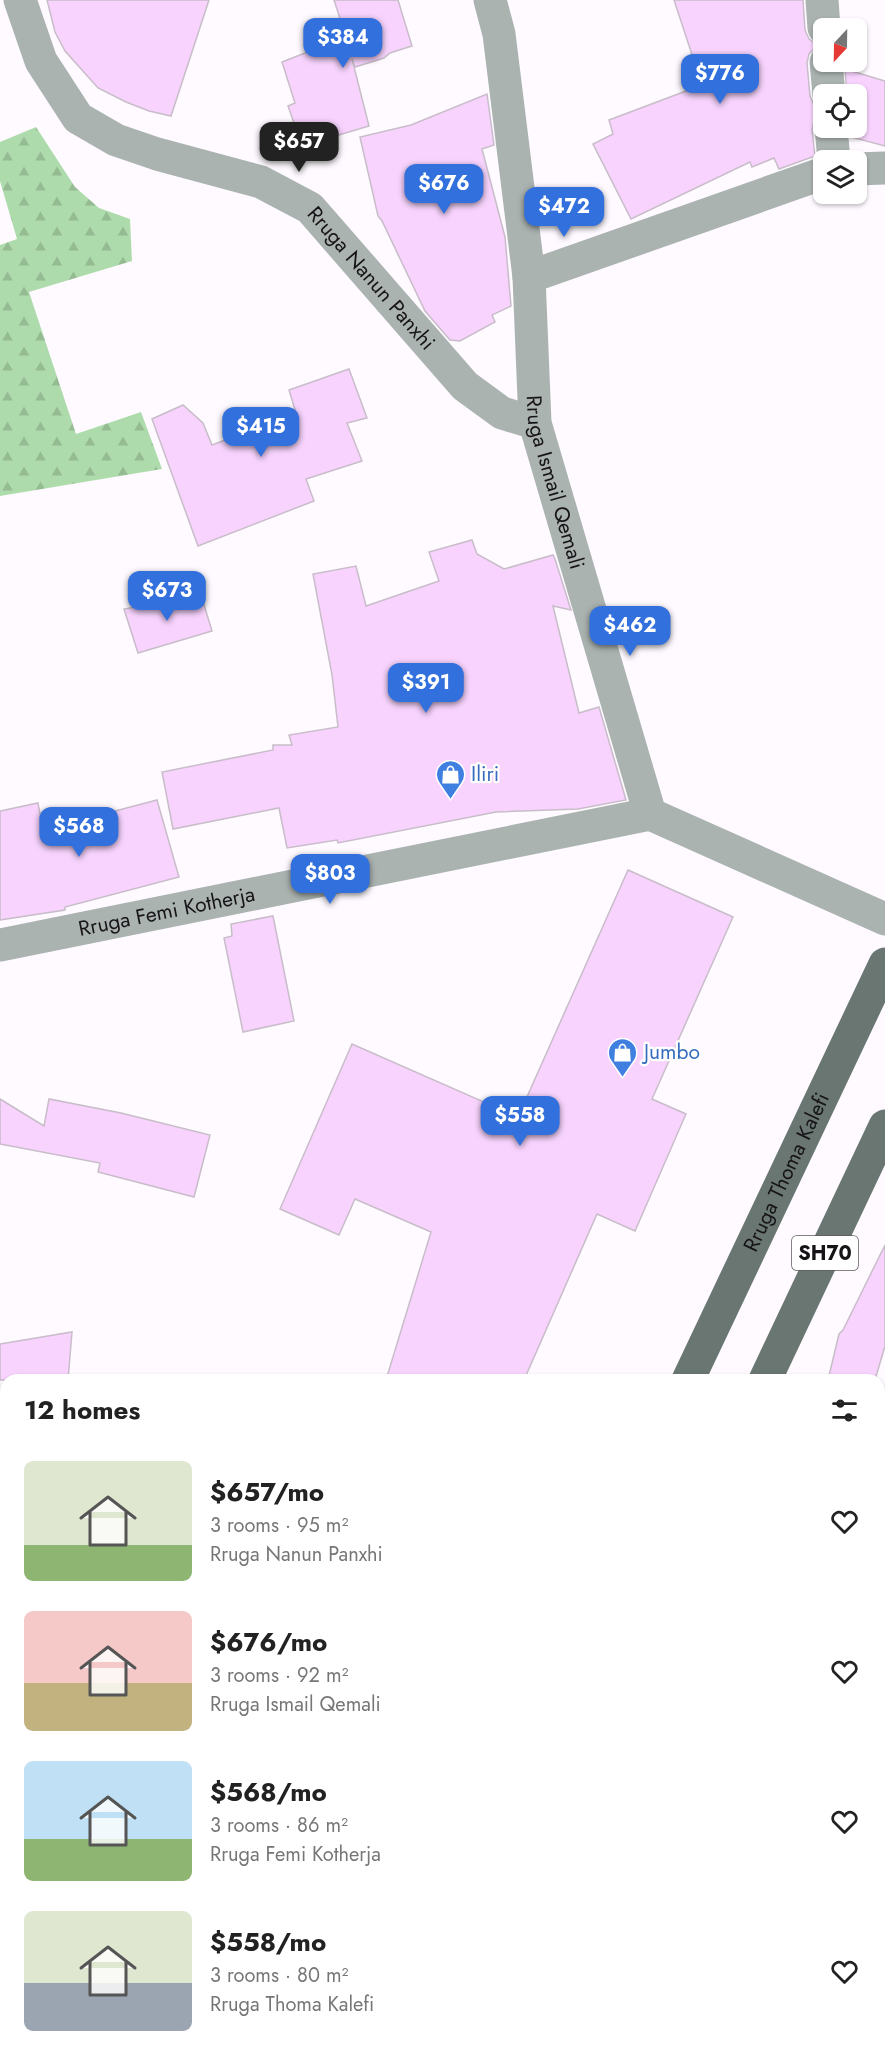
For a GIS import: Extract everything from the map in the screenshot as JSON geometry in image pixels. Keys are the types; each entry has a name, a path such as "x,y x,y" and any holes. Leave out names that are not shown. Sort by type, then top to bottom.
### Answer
{"main road":[{"name":"Rruga Thoma Kalefi","path":"691,1374 885,964"},
{"name":"SH70","path":"768,1374 885,1126"}],"street":[{"name":"Rruga Nanun Panxhi","path":"20,0 41,61 78,118 116,140 157,154 261,182 310,208 465,386 502,413 535,423"},
{"name":"Rruga Ismail Qemali","path":"490,0 499,34 529,277 535,423 650,814"},
{"path":"822,0 823,18"},
{"path":"867,169 885,168"},
{"path":"529,277 813,177"},
{"path":"650,814 885,920"},
{"name":"Rruga Femi Kotherja","path":"0,945 650,814"}],"green space":[{"path":"36,127 75,187 99,208 130,219 132,261 29,292 76,434 141,412 162,469 0,496 0,245 17,239 0,181 0,142"}],"building":[{"path":"47,0 209,0 171,116 149,111 98,88 65,51 55,32"},
{"path":"334,0 398,0 412,46 355,67 352,59 369,126 302,146 288,106 295,103 282,62 346,37"},
{"path":"674,0 803,0 805,30 813,42 813,50 809,54 807,63 810,96 813,103 813,157 779,169 774,158 752,167 750,162 631,219 593,144 613,134 609,120 702,85"},
{"path":"845,72 855,72 885,81 885,146 855,138 867,138 867,84 846,84"},
{"path":"487,94 494,145 482,149 505,237 511,306 492,315 495,322 460,341 450,340 425,311 378,216 360,137 411,125"},
{"path":"349,369 367,418 347,423 362,461 306,479 314,501 198,546 152,419 183,405 203,423 212,445 296,413 289,390"},
{"path":"472,540 477,554 504,569 553,555 571,610 553,606 579,713 599,707 626,800 578,809 496,812 338,843 337,840 287,848 279,808 173,829 162,772 273,750 273,745 292,745 289,735 338,727 332,675 313,574 356,566 366,606 439,581 429,552"},
{"path":"201,595 212,631 138,653 124,609"},
{"path":"157,800 179,877 65,907 65,910 0,920 0,811 38,803 43,830"},
{"path":"628,870 733,917 652,1099 686,1114 635,1231 597,1214 527,1374 388,1374 431,1232 355,1199 339,1235 280,1209 352,1044 518,1117"},
{"path":"273,916 294,1021 243,1032 224,938 232,936 231,924"},
{"path":"0,1099 44,1126 49,1099 121,1113 210,1135 194,1197 98,1172 100,1163 0,1144"},
{"path":"885,1245 885,1346 877,1374 829,1374 839,1334"},
{"path":"72,1332 68,1374 0,1374 0,1344"}],"place":[{"name":"Iliri","path":"450,800"},
{"name":"Jumbo","path":"623,1078"}]}
